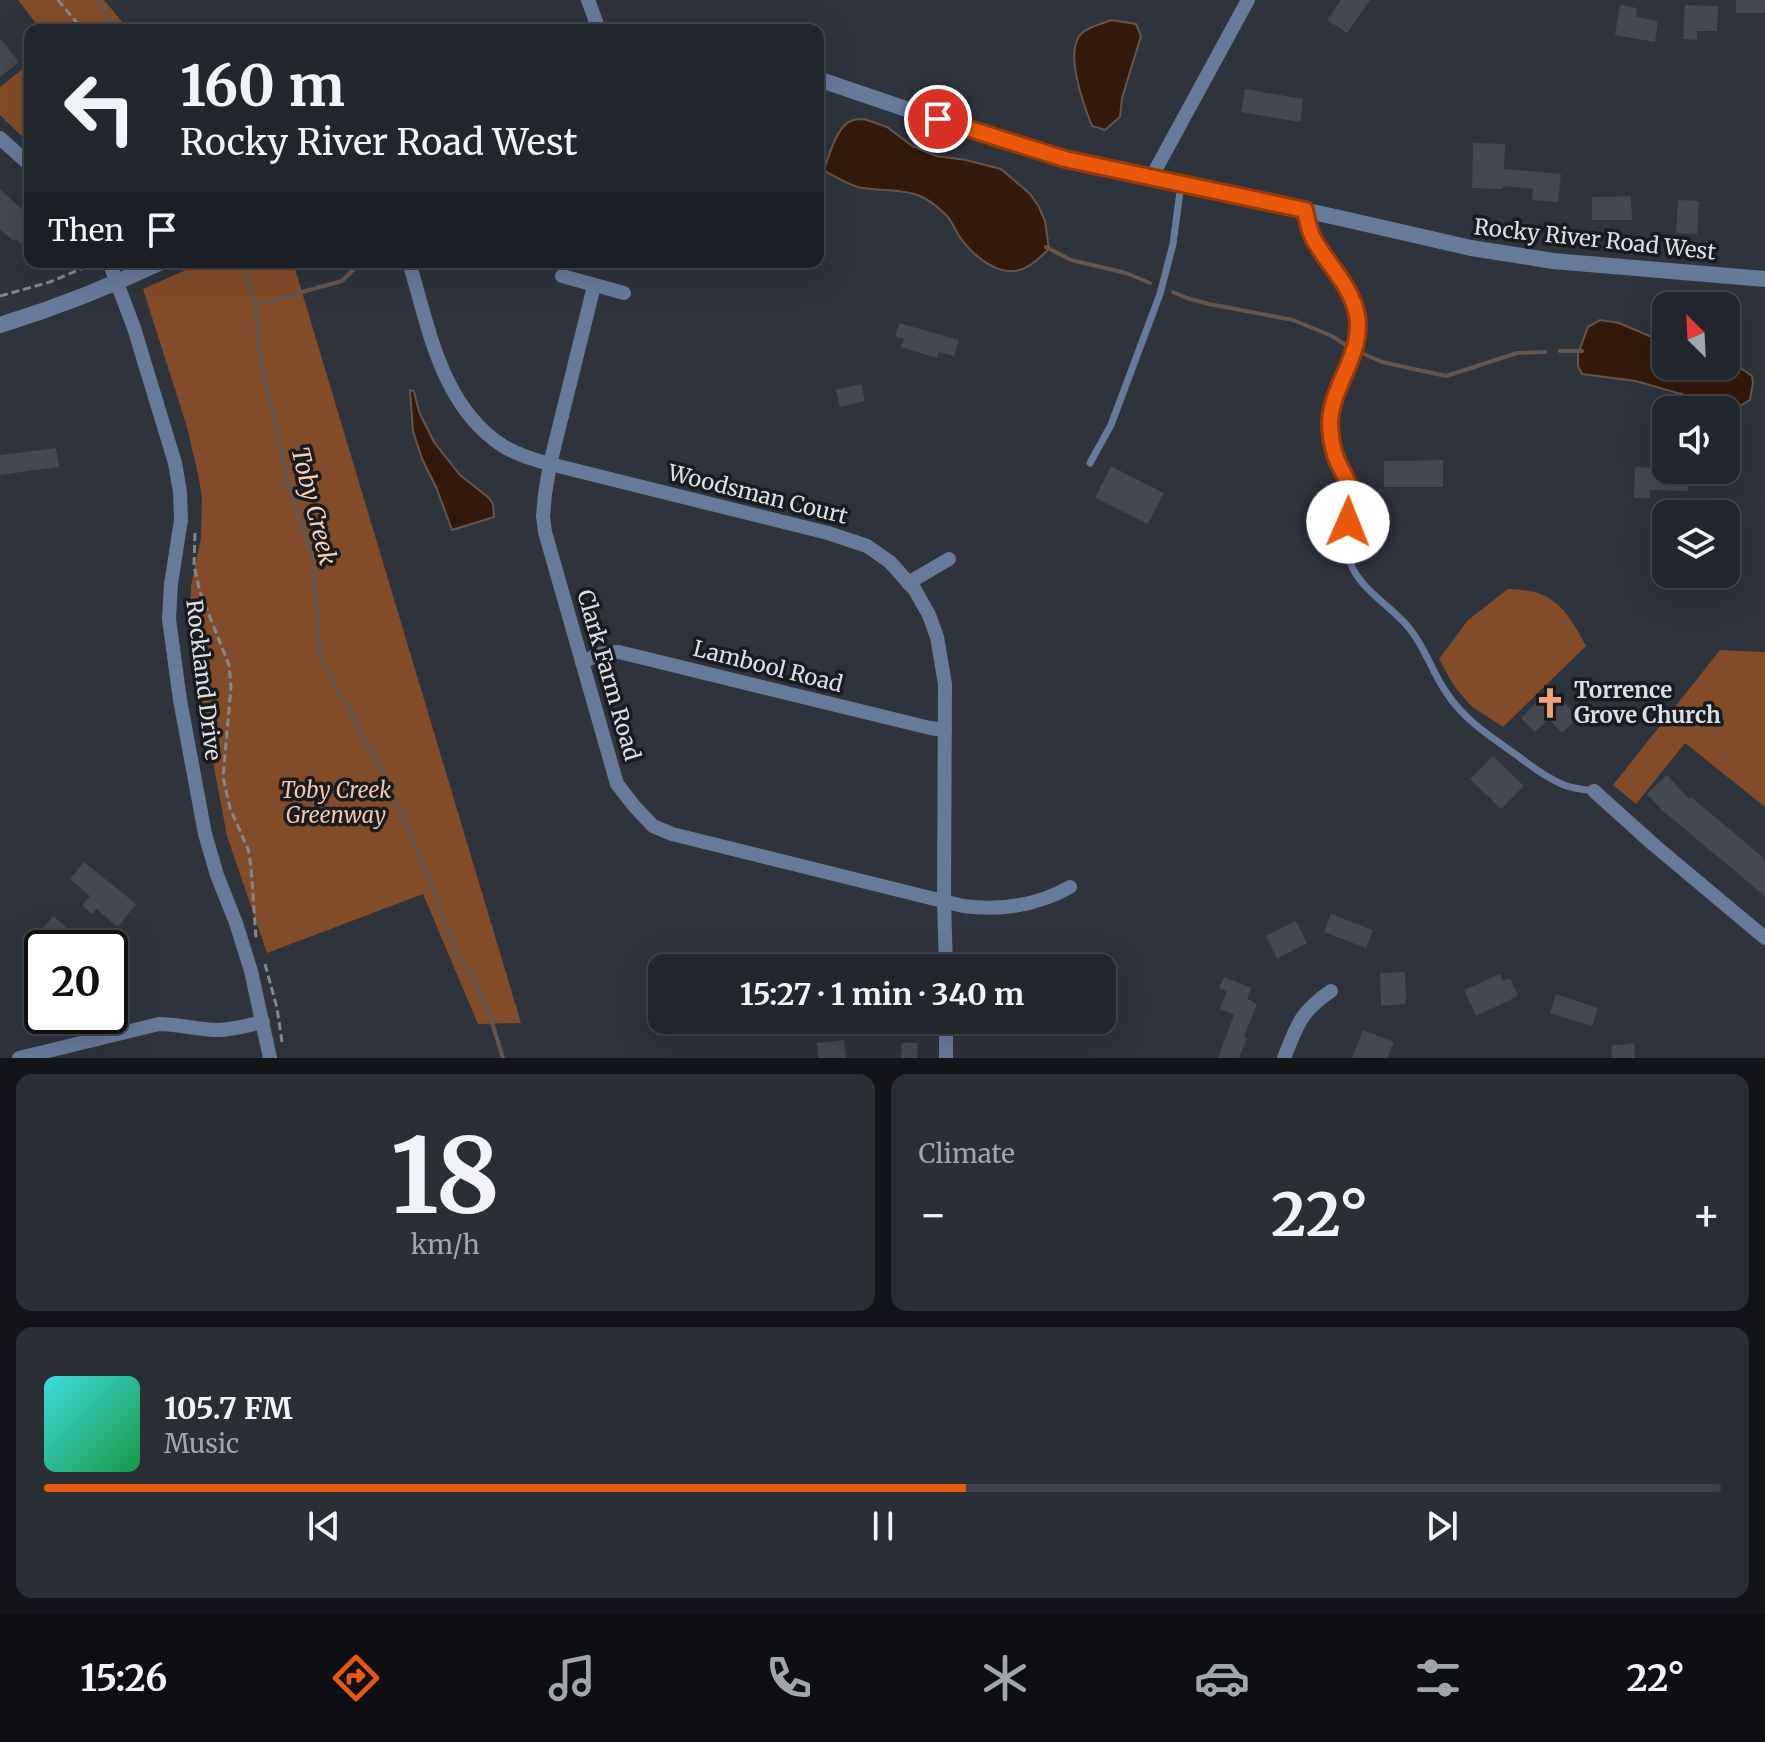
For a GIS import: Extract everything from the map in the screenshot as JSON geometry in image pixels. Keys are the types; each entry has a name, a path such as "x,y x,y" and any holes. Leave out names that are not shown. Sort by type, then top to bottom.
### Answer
{"street":[{"path":"588,0 597,24"},
{"path":"1151,178 1248,0"},
{"name":"Rocky River Road West","path":"824,81 1065,159 1471,248 1545,260 1765,279"},
{"path":"0,138 24,160"},
{"name":"Rockland Drive","path":"111,268 145,361 175,463 181,520 169,619 180,700 205,834 236,923 270,1058"},
{"path":"0,325 42,313 148,268"},
{"name":"Woodsman Court","path":"411,268 441,368 459,404 478,426 504,447 550,464 828,533 867,546 890,562 915,590 937,637 945,684 946,954"},
{"path":"562,276 624,293"},
{"name":"Clark Farm Road","path":"594,286 550,464 543,516 617,784 635,807 653,826 672,834 944,902 983,908 1012,908 1036,902 1070,887"},
{"path":"908,583 949,559"},
{"name":"Lambool Road","path":"582,662 603,653 619,652 945,730"},
{"path":"1594,791 1765,938"},
{"path":"1284,1058 1302,1016 1314,1002 1331,991"},
{"path":"19,1058 159,1024 220,1030 263,1022"},
{"path":"946,1034 946,1058"}],"lane":[{"path":"1090,463 1111,425 1160,294 1173,244 1181,184"},
{"path":"1305,210 1314,240 1339,276 1356,312 1358,339 1331,409 1330,425 1331,442 1351,488 1353,503 1348,522 1348,555 1356,573 1364,585 1410,629 1447,694 1474,725 1549,778 1567,787 1594,791"}],"path":[{"path":"58,0 78,24"},
{"path":"0,296 50,282 84,268"},
{"path":"194,540 194,566 200,592 229,665 231,687 223,777 230,808 248,849 258,946"},
{"path":"263,959 277,1008 282,1047"}],"green space":[{"path":"18,0 104,0 124,24 36,24"},
{"path":"24,68 24,138 0,115 0,87"},
{"name":"Toby Creek Greenway","path":"190,268 295,268 521,1023 478,1024 423,894 267,953 227,836 190,623 191,586 201,537 199,479 187,427 143,289"},
{"path":"1508,589 1548,597 1572,621 1586,646 1503,727 1471,706 1454,686 1439,659 1468,620"},
{"path":"1720,650 1765,652 1765,807 1685,743 1636,804 1613,785"}],"shaded area":[{"path":"1111,20 1136,24 1141,36 1122,98 1120,117 1105,130 1092,126 1077,78 1074,52 1082,33"},
{"path":"864,119 887,127 912,146 936,156 1001,169 1030,194 1039,207 1045,221 1049,249 1021,270 1002,270 968,248 948,217 923,198 905,192 858,187 824,171 841,129 851,121"},
{"path":"1600,320 1619,323 1652,337 1652,380 1740,380 1740,368 1752,376 1750,400 1740,406 1740,396 1688,396 1636,381 1582,374 1578,354 1588,327"},
{"path":"410,390 414,391 419,412 434,442 460,475 489,498 494,517 452,530 413,431"}],"building":[{"path":"1341,0 1370,0 1347,33 1327,20"},
{"path":"1736,0 1765,0 1765,13 1736,13"},
{"path":"1620,5 1637,8 1636,17 1658,21 1655,42 1615,35"},
{"path":"1685,5 1718,6 1717,31 1697,31 1697,40 1683,39"},
{"path":"0,38 19,62 0,77"},
{"path":"1245,89 1303,99 1300,122 1241,112"},
{"path":"1473,143 1505,144 1504,169 1561,174 1558,202 1532,200 1533,189 1503,186 1503,189 1472,188"},
{"path":"0,189 24,211 24,247 0,229"},
{"path":"1631,196 1632,220 1592,220 1592,197"},
{"path":"1678,200 1699,201 1697,234 1676,233"},
{"path":"899,323 959,340 954,356 939,352 937,358 901,347 904,339 895,336"},
{"path":"861,384 865,401 840,407 836,390"},
{"path":"56,448 59,467 0,475 0,455"},
{"path":"1443,460 1443,487 1384,487 1384,461"},
{"path":"1111,466 1164,493 1148,524 1095,498"},
{"path":"1635,467 1652,468 1652,484 1688,484 1688,491 1650,490 1650,498 1634,498"},
{"name":"Torrence Grove Church","path":"1550,689 1578,717 1562,733 1549,719 1535,732 1521,718"},
{"path":"1493,756 1524,786 1501,809 1470,779"},
{"path":"1667,775 1689,799 1691,797 1765,859 1765,896 1647,794"},
{"path":"84,862 136,904 118,927 96,909 92,914 82,906 90,896 70,879"},
{"path":"1331,914 1373,930 1366,948 1324,932"},
{"path":"53,916 66,927 64,930 42,930"},
{"path":"1296,921 1307,943 1277,959 1266,936"},
{"path":"1405,972 1406,1004 1381,1006 1380,973"},
{"path":"1500,974 1503,981 1510,978 1518,996 1476,1016 1464,990"},
{"path":"1224,977 1251,988 1247,999 1257,1004 1239,1058 1218,1058 1234,1015 1220,1009 1227,991 1219,989"},
{"path":"1556,994 1598,1008 1592,1026 1550,1013"},
{"path":"1363,1030 1394,1042 1387,1058 1352,1058"},
{"path":"844,1040 846,1058 819,1058 817,1043"},
{"path":"902,1043 918,1043 917,1058 901,1058"},
{"path":"1634,1043 1635,1058 1612,1058 1611,1046"}],"waterway":[{"name":"Toby Creek","path":"98,0 112,24"},
{"path":"1046,247 1071,260 1126,273 1150,283"},
{"name":"Toby Creek","path":"246,268 255,305 261,362 286,478 313,558 320,657 370,752 377,759 440,904 439,910 491,1019 503,1058"},
{"path":"255,305 342,281 355,268"},
{"path":"1173,292 1209,304 1293,320 1382,362 1446,376 1517,353 1545,352"},
{"path":"1560,351 1582,351"}],"place":[{"name":"Torrence Grove Church","path":"1550,703"}],"route":[{"path":"938,119 1065,159 1305,210 1314,240 1348,292 1358,324 1358,339 1331,409 1330,425 1331,442 1351,488 1353,503 1348,522"}]}
